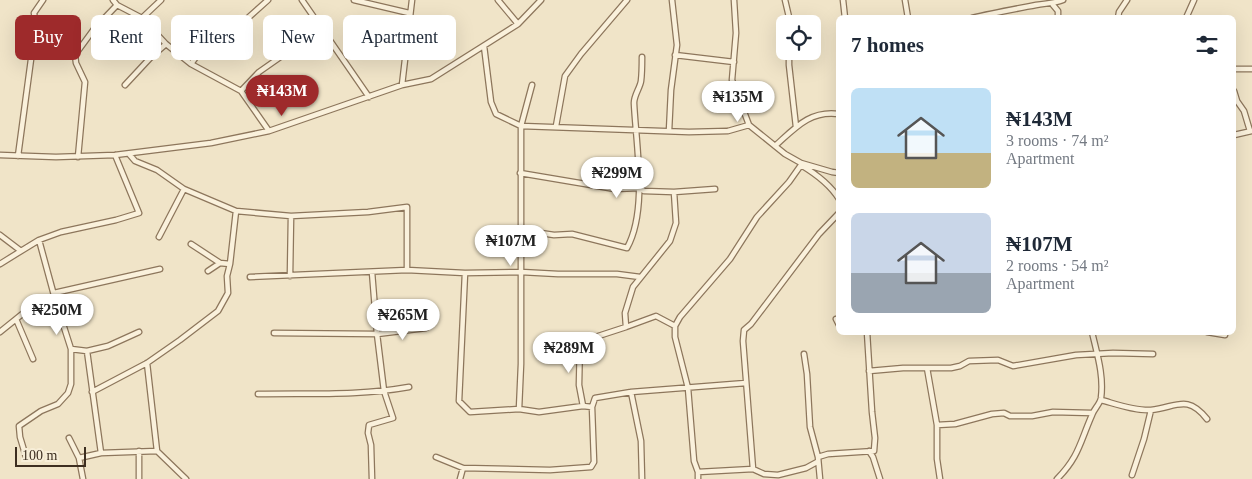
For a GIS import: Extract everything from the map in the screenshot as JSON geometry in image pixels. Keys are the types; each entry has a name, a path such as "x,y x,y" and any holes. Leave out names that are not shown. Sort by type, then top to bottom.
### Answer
{"street":[{"path":"18,156 32,52 37,33 34,13 43,0"},
{"path":"113,0 117,5 136,15"},
{"path":"144,15 155,2 161,0"},
{"path":"190,64 215,31 228,22 240,25 268,0"},
{"path":"302,0 313,15"},
{"path":"354,0 409,13"},
{"path":"402,85 412,0"},
{"path":"498,0 518,24"},
{"path":"0,154 78,157 129,154 211,143 269,131 402,85 430,79 518,24 541,0"},
{"path":"556,126 565,76 581,54 627,0"},
{"path":"669,131 671,90 676,55 672,0"},
{"path":"734,0 736,33 732,80 748,125 785,154 815,174 836,195"},
{"path":"785,0 789,15"},
{"path":"843,0 845,15"},
{"path":"905,0 908,15"},
{"path":"1053,5 1063,0"},
{"path":"1118,15 1127,0"},
{"path":"1187,15 1194,0"},
{"path":"992,15 1045,3 1053,5 1058,11 1058,15"},
{"path":"78,157 85,82 75,55 94,29 117,5"},
{"path":"161,39 190,64 241,91 269,131"},
{"path":"125,85 166,44"},
{"path":"333,45 368,97"},
{"path":"484,46 491,102 496,114 521,126 669,131 728,130 748,125"},
{"path":"676,55 734,62"},
{"path":"521,230 554,235 572,234 627,248 634,236 639,188 634,100 641,81 642,57"},
{"path":"241,91 259,72 276,60"},
{"path":"789,60 796,127"},
{"path":"1236,69 1252,69"},
{"path":"520,409 521,126 532,85"},
{"path":"1236,96 1251,131 1236,135"},
{"path":"775,146 796,127 818,114 836,114"},
{"path":"129,154 135,161 157,170 184,189 236,211 291,216 368,212 407,207 407,270"},
{"path":"0,264 39,240 61,232 139,213 115,155"},
{"path":"801,164 836,172"},
{"path":"698,479 698,472 694,461 688,388 675,337 675,326 680,317 730,259 757,217 789,182 801,164"},
{"path":"520,173 614,189 639,188 644,191 674,192 715,189"},
{"path":"159,237 184,189"},
{"path":"626,327 625,313 633,287 670,241 676,223 674,192"},
{"path":"92,392 147,362 180,340 218,310 228,293 227,276 236,211"},
{"path":"290,276 291,216"},
{"path":"764,474 760,479 755,470 746,383 744,330 752,324 819,234 836,216"},
{"path":"0,235 21,251"},
{"path":"26,456 20,437 19,426 41,411 58,404 68,394 71,384 71,349 39,240"},
{"path":"191,244 220,263 230,264"},
{"path":"208,271 220,263"},
{"path":"54,293 160,269"},
{"path":"250,277 407,270 464,273 617,274 640,277"},
{"path":"372,272 384,391 393,418 369,425 372,479"},
{"path":"464,273 458,401 470,412 520,409 539,412 583,406 592,407"},
{"path":"0,332 26,311 55,299"},
{"path":"583,406 579,385 580,340 656,316 675,326"},
{"path":"16,319 33,359"},
{"path":"274,333 377,334 426,328"},
{"path":"71,349 87,351 108,346 139,332"},
{"path":"698,472 755,470 764,474 784,475 806,468 828,454 874,452 875,438 867,335"},
{"path":"1057,479 1072,462 1084,438 1092,413 1101,400 1102,374 1093,335"},
{"path":"87,351 101,452"},
{"path":"804,354 810,427 818,460 820,479"},
{"path":"869,371 950,368 960,366 969,361 998,360 1013,366 1067,356 1152,354"},
{"path":"147,362 157,451 186,479"},
{"path":"927,368 937,425 937,459 940,479"},
{"path":"436,457 463,468 550,470 591,467 594,462 592,407 595,398 631,392 746,383"},
{"path":"258,394 295,393 325,395 384,391 409,387"},
{"path":"631,392 641,441 642,479"},
{"path":"1101,400 1151,410 1183,404 1199,409 1207,419"},
{"path":"1132,475 1151,410"},
{"path":"937,425 955,424 992,414 1004,413 1010,416 1032,416 1053,412 1092,413"},
{"path":"69,438 79,458 82,479"},
{"path":"139,450 139,479"},
{"path":"79,458 101,452 157,451"},
{"path":"869,451 873,457 880,479"},
{"path":"460,479 463,468"}]}
